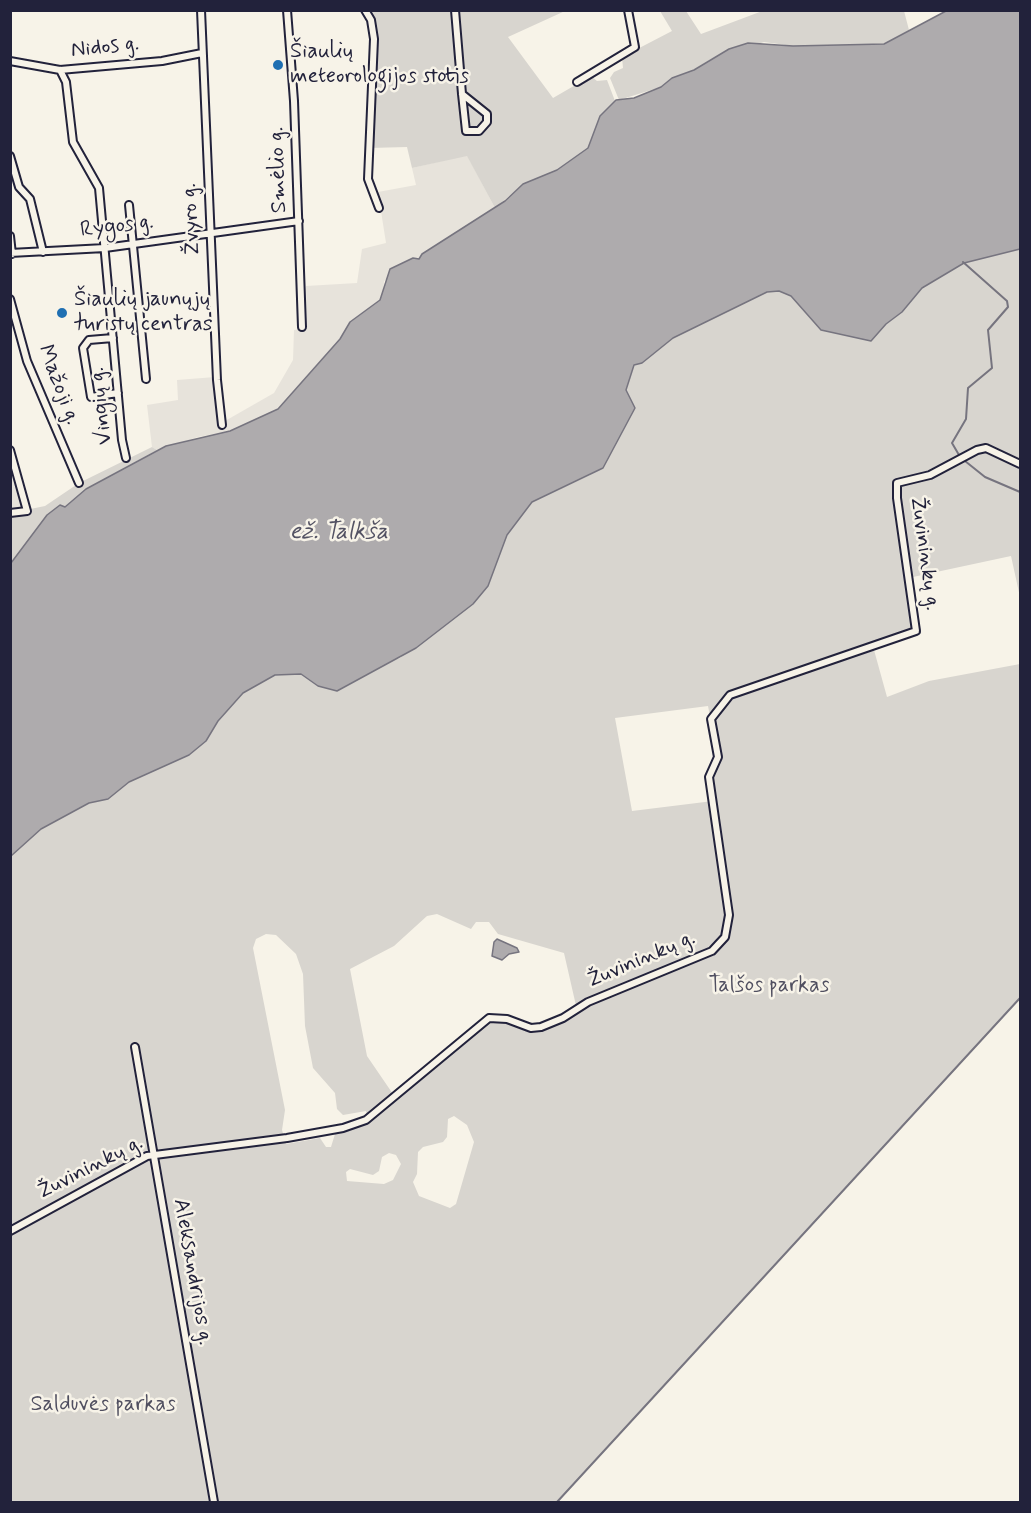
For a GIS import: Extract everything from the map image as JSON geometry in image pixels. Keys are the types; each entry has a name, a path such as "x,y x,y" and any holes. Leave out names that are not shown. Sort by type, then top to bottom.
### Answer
{"street":[{"name":"Žvyro g.","path":"201,10 210,233 222,425"},
{"name":"Smėlio g.","path":"287,10 299,221 302,327"},
{"path":"365,10 371,20 374,39 368,179 379,208"},
{"path":"455,10 462,94 466,131 479,130 487,122 487,114 462,94"},
{"path":"577,82 635,47 628,10"},
{"name":"Nidos g.","path":"10,61 60,70 162,61 202,53"},
{"name":"Vingių g.","path":"60,70 66,82 73,142 99,188 122,440 126,458"},
{"path":"10,156 19,187 30,199 43,252"},
{"path":"129,205 146,379"},
{"name":"Rygos g.","path":"11,254 105,248 299,221"},
{"path":"10,236 11,254"},
{"name":"Mažoji g.","path":"10,299 27,361 78,483"},
{"path":"112,338 89,340 83,348 91,397 118,393"},
{"name":"Žuvininkų g.","path":"10,1230 154,1154 268,1141 354,1125 366,1120 388,1103 489,1018 507,1019 531,1028 541,1027 563,1018 588,1002 712,951 725,937 729,915 709,777 718,757 711,719 730,695 916,632 897,498 897,483 930,475 977,450 986,448 1020,464"},
{"path":"10,450 27,511 10,513"},
{"name":"Aleksandrijos g.","path":"135,1047 214,1503"}],"shaded area":[{"path":"467,155 495,208 384,281 383,296 380,300 350,322 340,339 278,409 230,431 198,437 157,450 152,447 147,405 178,400 177,380 215,377 225,421 274,393 293,360 294,330 307,328 306,286 357,283 362,249 386,243 378,192 416,185 412,168"},
{"path":"10,450 27,511 10,513"}],"green space":[{"path":"765,10 904,11 909,30 884,44 793,46 764,42 711,59 694,70 672,78 661,87 619,100 610,78 614,72 623,68 622,57 672,31 660,11 686,11 701,34"},
{"path":"365,11 565,11 508,37 553,98 591,76 597,81 607,80 615,101 600,116 588,148 557,170 523,184 495,208 467,156 412,168 407,147 369,148 374,39"},
{"name":"Talšos parkas","path":"1020,249 1020,597 1011,556 913,577 921,632 874,650 887,697 929,681 1020,664 1020,998 557,1502 11,1502 10,856 41,829 89,803 108,798 129,782 189,755 206,741 218,721 243,693 275,675 302,674 318,686 400,658 488,586 507,535 532,502 590,475 626,391 634,365 642,363 673,338 767,292 779,291 791,296 821,330 871,340 886,324 902,312 922,288 964,263","holes":["708,706 718,757 709,777 713,801 632,811 615,718","437,914 471,929 476,922 489,922 498,934 564,953 577,1010 531,1028 499,1017 483,1021 395,1097 367,1056 350,969 394,946 427,916","266,934 276,935 296,954 303,974 305,1026 313,1068 335,1093 337,1109 343,1115 366,1111 368,1123 335,1134 331,1147 326,1147 320,1138 286,1144 282,1130 285,1110 253,948 256,939","454,1116 467,1125 474,1142 456,1204 450,1208 419,1196 413,1182 417,1174 418,1152 423,1147 443,1142 447,1137 448,1119","389,1153 396,1155 401,1164 393,1180 384,1184 347,1181 346,1172 350,1169 373,1175 379,1171 382,1157"]},
{"path":"152,447 157,450 86,489 11,563 11,513 45,506 79,483"}],"water":[{"name":"ež. Talkša","path":"946,11 1020,11 1020,249 964,263 922,288 902,312 886,324 871,341 821,330 791,296 779,291 767,292 673,338 642,363 634,365 626,390 635,408 603,468 532,502 507,535 488,586 473,604 416,648 337,691 318,686 301,674 275,675 243,693 218,721 206,741 189,755 129,782 108,799 89,803 41,829 11,856 11,563 47,515 60,505 65,507 86,489 166,446 230,431 278,409 340,339 350,322 380,300 390,269 413,258 419,259 422,254 505,201 523,184 557,170 588,148 600,116 616,100 634,98 661,87 672,78 694,70 729,49 748,43 793,46 884,44"},
{"path":"497,939 517,948 519,952 509,954 502,960 492,956 494,942"}],"waterway":[{"path":"959,455 952,443 966,419 968,388 992,368 988,330 1008,307 1007,301 963,262"},
{"path":"965,461 985,477 1020,492"},
{"path":"557,1502 1020,998"}],"place":[{"name":"Šiaulių meteorologijos stotis","path":"278,65"},
{"name":"Šiaulių jaunųjų turistų centras","path":"62,313"}],"park label":[{"name":"Salduvės parkas","path":"103,1405"}]}
